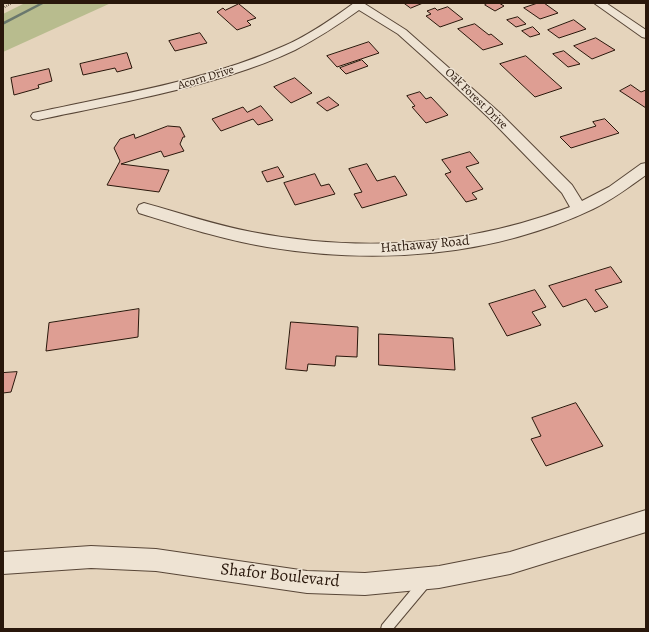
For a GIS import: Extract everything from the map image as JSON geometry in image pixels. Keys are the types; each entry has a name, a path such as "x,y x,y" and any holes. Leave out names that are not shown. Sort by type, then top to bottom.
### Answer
{"street":[{"path":"599,3 646,35"},
{"name":"Acorn Drive","path":"38,116 173,88 225,73 267,58 304,40 335,22 360,4"},
{"name":"Oak Forest Drive","path":"360,4 402,32 462,84 567,189 579,209"},
{"name":"Hathaway Road","path":"144,209 266,241 312,247 392,250 463,243 516,232 579,209 625,183 646,168"},
{"name":"Shafor Boulevard","path":"3,563 91,557 156,560 307,582 365,584 428,578 510,563 646,520"}],"lane":[{"path":"386,629 428,578"}],"path":[{"path":"3,8 12,3"}],"green space":[{"path":"25,3 111,3 3,52 3,14"}],"building":[{"path":"404,3 423,3 411,8"},
{"path":"488,3 499,3 504,6 495,11 485,5"},
{"path":"538,3 544,3 558,13 540,19 524,8"},
{"path":"239,4 256,18 247,21 251,25 237,30 217,12 223,8 225,10"},
{"path":"448,7 463,19 440,27 426,16 431,14 427,11 435,8 437,10"},
{"path":"518,17 526,24 516,27 507,20"},
{"path":"574,20 586,29 559,38 548,30"},
{"path":"475,24 503,44 483,50 458,29"},
{"path":"533,27 540,34 530,37 522,31"},
{"path":"200,33 207,43 175,51 169,41"},
{"path":"596,38 615,50 592,59 574,46"},
{"path":"369,42 379,53 337,67 327,56"},
{"path":"564,51 580,64 568,67 553,54"},
{"path":"127,53 132,68 117,72 115,68 83,75 80,64"},
{"path":"526,56 562,88 535,97 500,64"},
{"path":"362,60 368,66 346,74 340,68"},
{"path":"49,69 52,81 38,85 39,88 14,95 11,78"},
{"path":"295,78 312,93 291,103 274,87"},
{"path":"631,85 641,92 646,90 646,108 620,91"},
{"path":"420,92 426,99 431,97 448,115 426,123 412,107 415,106 407,96"},
{"path":"329,97 339,105 327,111 317,103"},
{"path":"261,106 273,120 258,125 253,119 221,131 212,119 243,107 247,112"},
{"path":"605,119 619,133 571,148 560,137 596,126 593,122"},
{"path":"168,126 180,127 185,137 183,137 180,144 184,151 164,157 161,151 121,164 169,170 159,192 107,185 120,161 114,148 120,139 134,134 135,138"},
{"path":"470,152 479,163 466,167 483,189 472,193 477,199 466,202 445,174 451,172 442,160"},
{"path":"367,164 377,181 395,176 407,195 362,208 354,194 362,192 349,169"},
{"path":"278,167 284,177 267,182 262,172"},
{"path":"315,174 321,186 329,184 335,194 295,205 284,183"},
{"path":"611,267 622,282 595,290 608,307 595,312 586,299 563,307 549,286"},
{"path":"535,290 546,307 532,312 541,325 507,336 489,304"},
{"path":"139,309 138,337 46,351 49,323"},
{"path":"291,322 358,327 357,357 336,356 335,366 308,364 307,371 286,369"},
{"path":"379,334 453,338 455,370 379,365"},
{"path":"17,372 11,392 3,393 3,373"},
{"path":"576,403 603,446 546,466 531,439 541,436 532,418"}],"waterway":[{"path":"3,24 43,3"}]}
